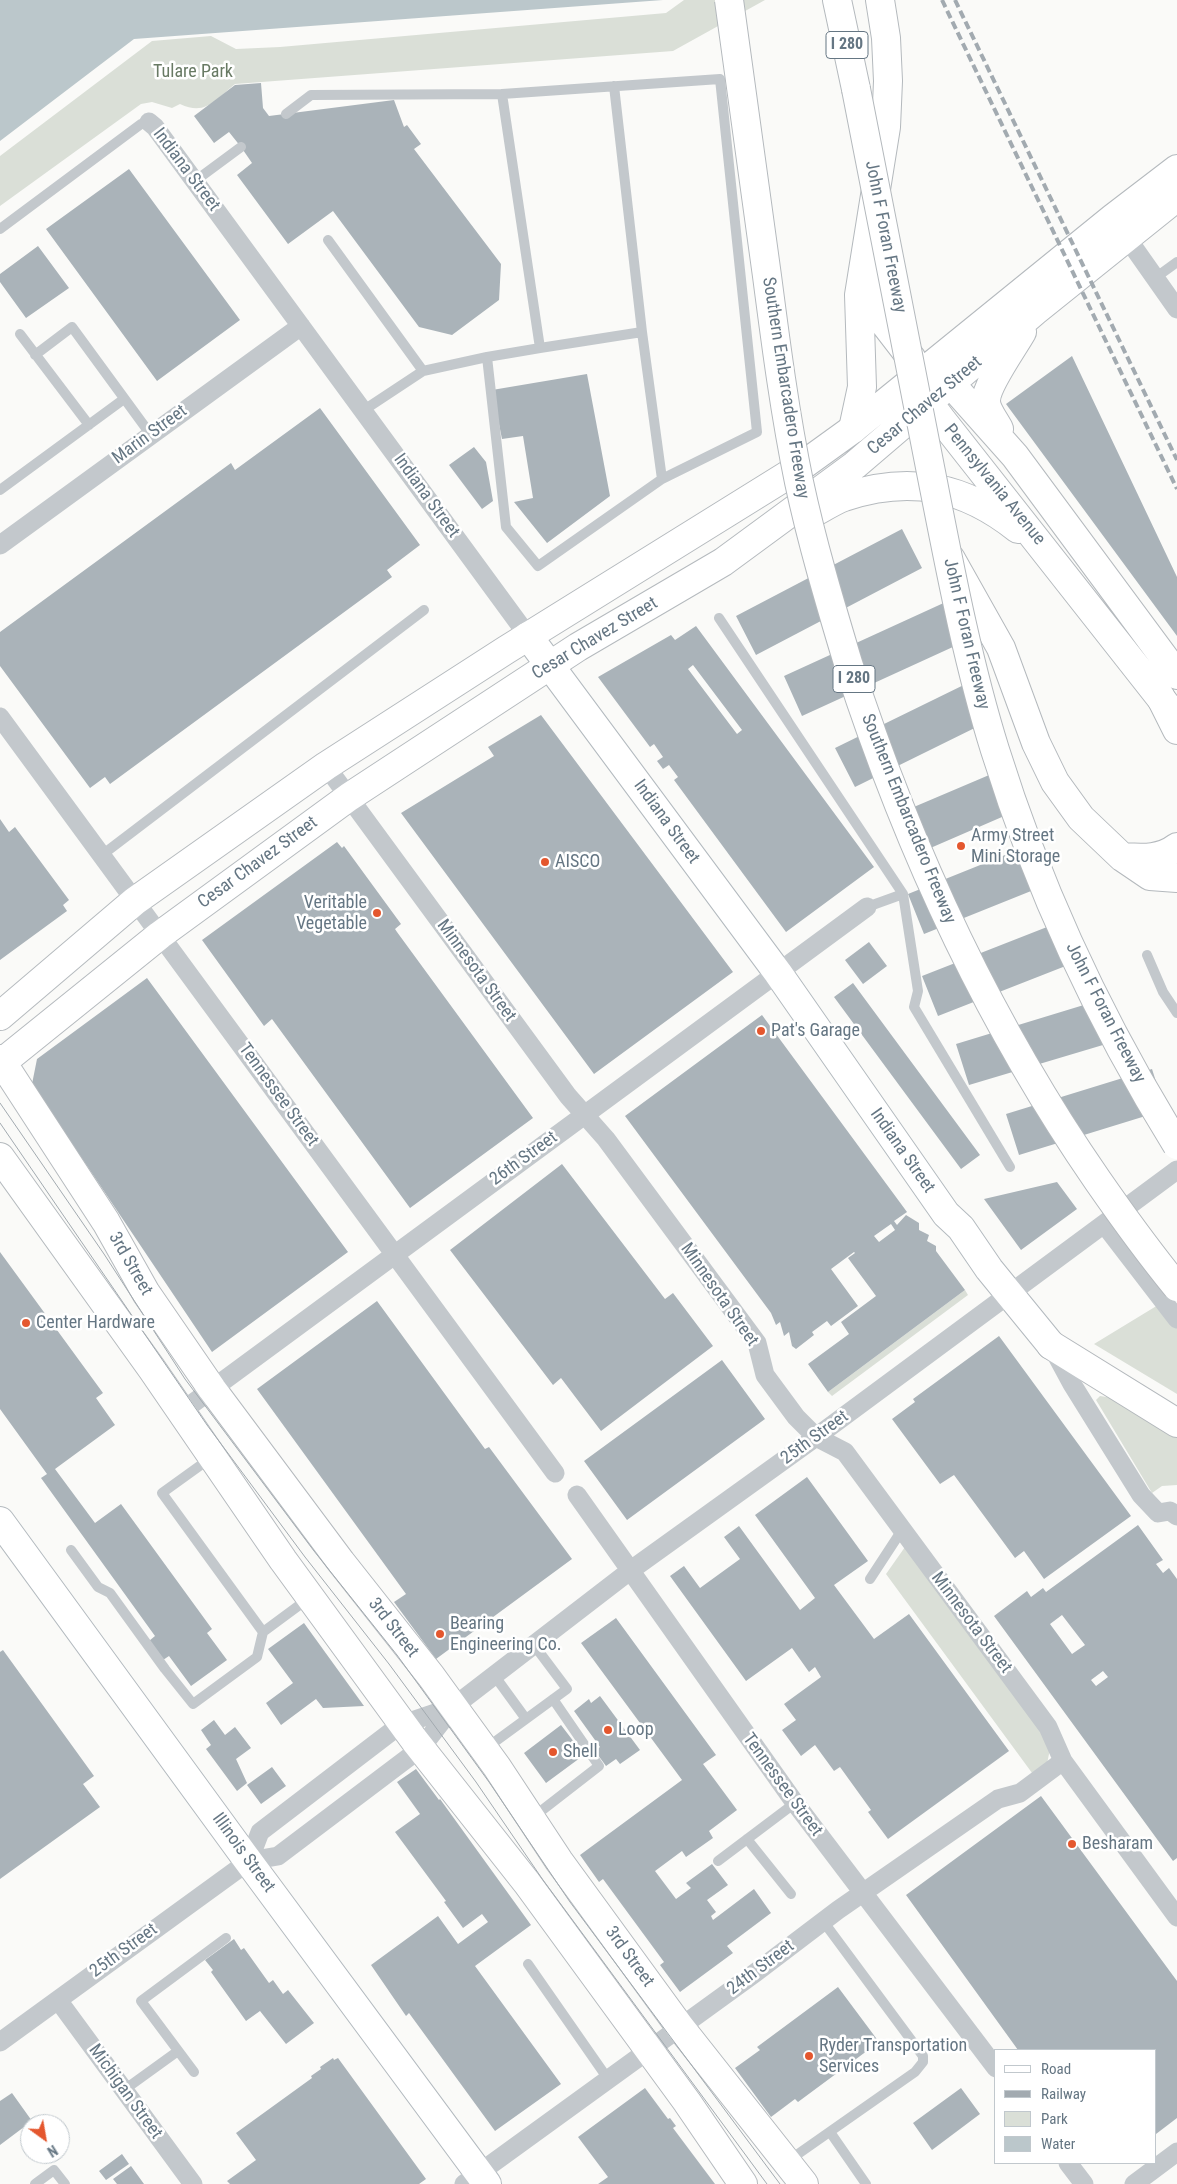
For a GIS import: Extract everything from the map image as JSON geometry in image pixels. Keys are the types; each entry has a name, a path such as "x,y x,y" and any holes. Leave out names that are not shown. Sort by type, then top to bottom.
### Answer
{"main road":[{"name":"Southern Embarcadero Freeway","path":"729,0 787,418 818,560 864,713 892,791 923,866 959,943 996,1014 1037,1087 1081,1155 1127,1221 1177,1287"},
{"name":"John F Foran Freeway","path":"837,0 947,553 992,741 1022,828 1051,901 1089,985 1122,1050 1177,1145"},
{"path":"853,429 862,387 859,295 886,127 888,72 886,38 880,0"},
{"name":"Cesar Chavez Street","path":"1,1062 160,936 349,797 551,665 723,562 855,465 1035,312 1177,169"},
{"name":"Cesar Chavez Street","path":"0,1016 135,901 326,766 528,636 799,468 853,429 922,372 1120,228 1177,197"},
{"path":"864,263 884,324 922,372"},
{"path":"1015,456 989,411 986,401 991,382 1035,312"},
{"name":"Pennsylvania Avenue","path":"922,372 951,384 1015,456 1168,686 1177,718"},
{"name":"Pennsylvania Avenue","path":"922,372 929,403 1051,556 1168,686"},
{"path":"723,562 843,498 885,486 925,486 970,498 1000,515 1051,556"},
{"path":"947,553 1001,648 1036,743 1055,782 1081,818 1116,853 1150,876 1177,878"},
{"name":"Indiana Street","path":"528,636 778,973 946,1214 960,1228 989,1269 1052,1345"},
{"path":"1168,686 1177,730"},
{"path":"1116,853 1153,858 1170,853 1177,847"},
{"name":"3rd Street","path":"1,1062 106,1222 146,1293 212,1389 316,1531 409,1646 680,2027 804,2184"},
{"path":"0,1157 213,1457 310,1598 402,1724 500,1847 649,2049 743,2184"},
{"path":"1052,1345 1177,1423"},
{"name":"Illinois Street","path":"0,1522 248,1861 477,2180"}],"street":[{"name":"Indiana Street","path":"149,122 155,127 364,410 528,636"},
{"path":"1120,228 1177,309"},
{"name":"Marin Street","path":"0,545 301,326"},
{"name":"Tennessee Street","path":"0,717 556,1472"},
{"name":"Minnesota Street","path":"326,766 568,1096 606,1139 757,1343 765,1375 796,1417 816,1437 845,1452 1048,1727 1063,1762 1177,1917"},
{"name":"26th Street","path":"181,1412 868,907"},
{"name":"25th Street","path":"0,2042 248,1861 278,1856 421,1748 453,1706 630,1570 816,1437 1177,1170"},
{"path":"1104,1224 1177,1319"},
{"name":"Indiana Street","path":"1052,1345 1072,1384 1141,1495 1158,1513 1170,1511 1177,1516"},
{"name":"Tennessee Street","path":"577,1495 795,1803 862,1894 994,2065"},
{"name":"25th Street","path":"248,1861 260,1832 402,1724 453,1706"},
{"name":"24th Street","path":"477,2180 608,2079 823,1921 998,1799 1020,1793 1063,1762"},
{"name":"Michigan Street","path":"58,2000 193,2184"},
{"path":"1134,2184 1177,2152"},
{"path":"1069,2164 1084,2184"}],"lane":[{"path":"286,114 311,95 502,94 720,79 757,432 662,478 538,566 506,527 486,357"},
{"path":"614,86 642,332 662,478"},
{"path":"502,94 540,348"},
{"path":"0,229 141,124 149,122"},
{"path":"195,181 241,147"},
{"path":"328,240 422,371"},
{"path":"1155,278 1177,262"},
{"path":"35,355 72,328 151,435"},
{"path":"364,410 422,371 486,357 642,332"},
{"path":"20,334 89,425"},
{"path":"0,490 124,399"},
{"path":"102,855 424,610"},
{"path":"720,618 903,894 918,991 914,1007 1010,1167"},
{"path":"868,907 903,894"},
{"path":"1147,955 1163,992 1177,1013"},
{"path":"213,1457 162,1493 263,1632"},
{"path":"870,1579 902,1530"},
{"path":"71,1550 98,1587 110,1593 193,1704 257,1657 263,1632 310,1598"},
{"path":"484,1750 567,1689 534,1645"},
{"path":"494,1675 526,1719"},
{"path":"530,1818 599,1766 553,1699"},
{"path":"718,1861 795,1803"},
{"path":"747,1839 791,1894"},
{"path":"787,2161 915,2072 923,2062 923,2056 823,1921"},
{"path":"194,2072 141,2001 226,1938"},
{"path":"528,1964 608,2079"},
{"path":"124,2090 178,2051"},
{"path":"830,2132 866,2184"},
{"path":"35,2184 54,2170 65,2184"}],"green space":[{"name":"Tulare Park","path":"684,0 765,0 673,51 235,84 216,101 204,107 189,107 180,104 172,108 152,102 141,104 0,206 0,156 152,41 211,36 236,49 280,47 666,13"},
{"path":"965,1290 968,1295 832,1396 828,1392"},
{"path":"1163,1302 1177,1319 1177,1394 1094,1344"},
{"path":"1100,1396 1113,1398 1177,1437 1177,1485 1162,1486 1152,1493 1096,1400"},
{"path":"905,1547 1046,1733 1050,1749 1046,1769 1035,1777 886,1574"}],"water":[{"path":"0,0 663,0 134,39 0,141"}],"building":[{"path":"261,83 263,108 269,116 394,100 404,127 407,125 421,144 414,149 501,264 499,300 452,335 419,327 333,211 288,244 237,175 252,163 241,147 229,132 214,143 194,116 235,85"},
{"path":"129,169 240,320 157,381 46,229"},
{"path":"38,246 69,288 26,318 0,282 0,274"},
{"path":"1072,356 1177,577 1177,636 1006,404"},
{"path":"587,374 610,496 547,543 514,502 533,498 523,436 502,439 492,390"},
{"path":"320,408 420,545 387,570 392,577 110,784 105,777 90,788 0,666 0,632 231,463 235,470"},
{"path":"474,447 486,462 493,501 482,509 449,465"},
{"path":"902,529 922,568 756,655 736,616"},
{"path":"972,590 990,630 802,716 784,676"},
{"path":"696,626 874,867 786,932 674,780 678,777 669,765 663,769 657,761 663,757 654,744 650,747 598,677 671,635 675,640","holes":["693,665 742,730 737,734 688,669"]},
{"path":"978,678 997,717 855,787 835,748"},
{"path":"541,715 733,972 594,1074 401,813 494,756 488,747"},
{"path":"1008,767 1025,807 912,856 895,815"},
{"path":"0,819 9,832 15,827 69,900 63,905 67,911 0,960"},
{"path":"337,842 342,848 344,846 401,924 395,929 397,932 533,1118 410,1208 272,1019 264,1026 202,940"},
{"path":"1035,843 1051,883 924,934 908,894"},
{"path":"1070,918 1086,958 938,1016 922,976"},
{"path":"869,942 887,966 863,984 845,960"},
{"path":"147,978 348,1252 212,1352 32,1084 37,1059"},
{"path":"853,983 980,1155 961,1169 834,997"},
{"path":"1110,997 1123,1039 969,1085 956,1044"},
{"path":"762,1015 907,1212 894,1221 897,1225 906,1215 919,1223 919,1230 929,1235 927,1241 936,1246 936,1251 965,1290 828,1392 808,1364 849,1334 841,1322 876,1296 848,1258 855,1253 831,1269 858,1306 831,1326 827,1321 812,1332 814,1335 796,1349 792,1346 789,1332 784,1336 780,1322 776,1325 771,1313 625,1116","holes":["891,1224 895,1230 879,1242 874,1236"]},
{"path":"1152,1069 1165,1110 1019,1155 1006,1114"},
{"path":"562,1164 665,1299 673,1293 713,1346 601,1431 561,1378 553,1385 450,1250"},
{"path":"1057,1182 1077,1209 1021,1250 984,1199"},
{"path":"0,1252 103,1393 96,1398 115,1425 55,1469 95,1523 121,1504 212,1629 207,1633 227,1660 191,1686 169,1656 163,1660 149,1641 155,1636 41,1478 47,1474 0,1409"},
{"path":"377,1301 485,1449 489,1447 572,1559 436,1659 394,1602 406,1594 257,1389"},
{"path":"999,1336 1131,1516 1044,1579 1024,1551 1015,1558 954,1475 940,1484 892,1419 915,1402 913,1399"},
{"path":"722,1360 765,1419 627,1520 584,1461"},
{"path":"807,1477 868,1561 834,1585 874,1639 909,1614 1009,1751 888,1839 868,1812 871,1810 840,1767 834,1771 815,1745 801,1756 782,1730 796,1720 784,1704 821,1677 815,1667 809,1672 792,1648 746,1681 670,1576 684,1566 700,1588 740,1559 724,1537 739,1526 800,1610 815,1598 755,1515"},
{"path":"1138,1525 1163,1560 1156,1564 1163,1573 1169,1568 1177,1579 1177,1858 1173,1861 994,1616 1027,1591 1031,1597 1043,1588 1046,1592","holes":["1062,1615 1085,1645 1072,1654 1050,1624","1103,1671 1108,1677 1096,1686 1091,1680"]},
{"path":"616,1618 716,1755 703,1764 737,1810 709,1831 713,1838 686,1857 682,1851 655,1871 676,1899 691,1888 686,1883 712,1864 728,1885 707,1900 716,1912 711,1916 713,1920 754,1889 771,1913 727,1946 733,1953 680,1992 660,1965 664,1962 603,1879 599,1882 580,1855 682,1780 581,1643"},
{"path":"304,1623 364,1706 323,1708 316,1699 281,1725 266,1703 293,1683 268,1649"},
{"path":"3,1650 94,1776 83,1784 100,1807 0,1879 0,1652"},
{"path":"600,1696 640,1750 620,1764 616,1759 606,1766 595,1751 600,1747 574,1711 589,1699 591,1703"},
{"path":"214,1720 225,1735 235,1727 251,1748 236,1759 247,1783 237,1791 206,1749 211,1745 201,1730"},
{"path":"561,1725 584,1755 546,1783 524,1753"},
{"path":"272,1767 286,1786 261,1804 247,1785"},
{"path":"416,1769 440,1799 531,1925 475,1966 561,2084 495,2131 409,2013 406,2016 371,1965 438,1916 458,1944 488,1922 482,1914 463,1928 444,1902 446,1901 395,1832 420,1814 397,1782"},
{"path":"1041,1796 1177,1981 1177,2118 1157,2133 1157,2049 1017,2049 906,1895"},
{"path":"234,1939 241,1950 244,1948 269,1983 273,1980 283,1994 288,1990 314,2023 286,2044 260,2011 246,2021 211,1972 213,1970 205,1960"},
{"path":"838,1987 879,2042 798,2102 795,2099 771,2117 735,2068 760,2050 757,2047"},
{"path":"333,2058 334,2060 338,2058 426,2179 419,2184 230,2184 227,2181 256,2160 236,2133 312,2078 311,2076 321,2069 320,2067"},
{"path":"645,2088 668,2119 670,2118 676,2126 673,2128 715,2184 598,2184 608,2177 578,2137"},
{"path":"961,2088 980,2114 932,2150 913,2123"},
{"path":"12,2093 27,2114 20,2114 20,2130 0,2145 0,2101"},
{"path":"122,2154 129,2164 106,2180 99,2171"},
{"path":"131,2166 144,2184 117,2184 113,2179"}],"tram line":[{"path":"0,1103 104,1254 185,1379 314,1551 397,1655 489,1782 570,1902 780,2184"},
{"path":"0,1123 207,1425 305,1557 389,1664 476,1782 543,1880 767,2184"}],"railway":[{"path":"942,0 1177,489"},
{"path":"955,0 1177,460"}],"place":[{"name":"Army Street Mini Storage","path":"961,846"},
{"name":"AISCO","path":"545,862"},
{"name":"Veritable Vegetable","path":"377,913"},
{"name":"Pat's Garage","path":"761,1031"},
{"name":"Center Hardware","path":"26,1323"},
{"name":"Bearing Engineering Co.","path":"440,1634"},
{"name":"Loop","path":"608,1730"},
{"name":"Shell","path":"553,1752"},
{"name":"Besharam","path":"1072,1844"},
{"name":"Ryder Transportation Services","path":"809,2056"}]}
